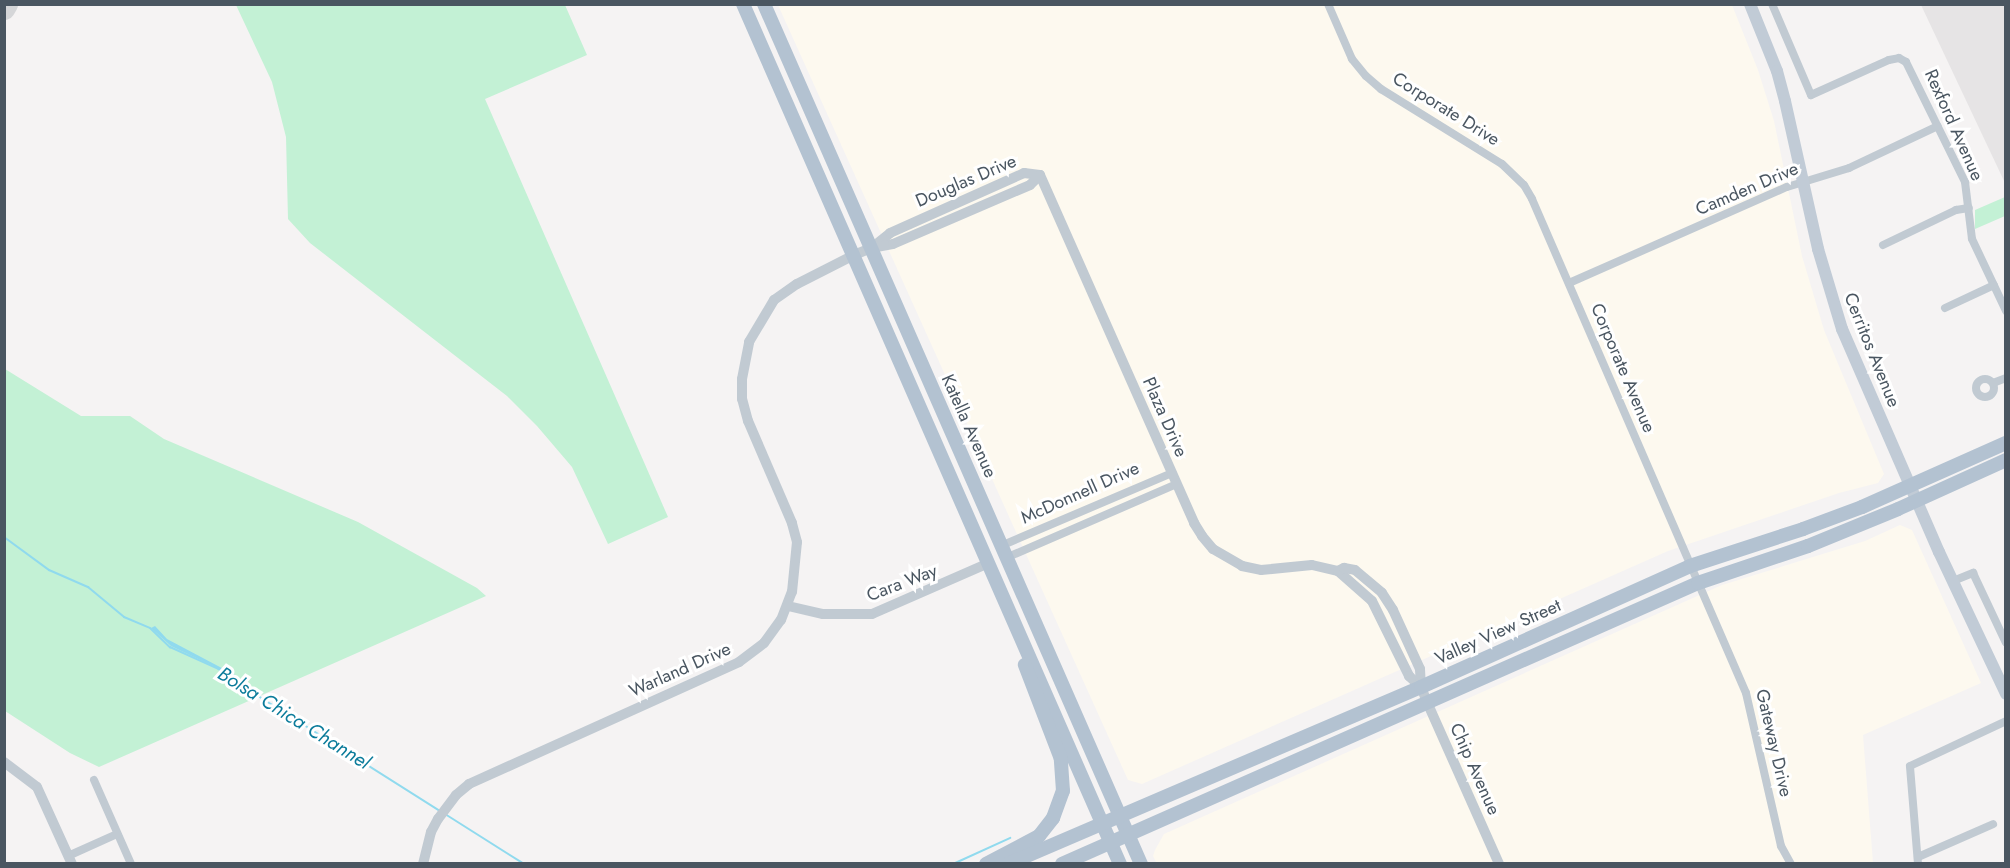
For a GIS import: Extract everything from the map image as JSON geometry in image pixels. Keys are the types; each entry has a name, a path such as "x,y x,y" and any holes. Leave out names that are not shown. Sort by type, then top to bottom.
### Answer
{"main road":[{"name":"Katella Avenue","path":"743,4 1120,864"},
{"name":"Katella Avenue","path":"764,4 1141,864"},
{"name":"Cerritos Avenue","path":"1750,4 1777,71 1832,302 1865,384 2006,694"},
{"name":"Valley View Street","path":"1008,864 1421,687 1690,566 1803,530 1911,486 2006,443"},
{"name":"Valley View Street","path":"1062,864 1698,583 1808,546 2006,460"},
{"path":"981,546 999,558 1005,551"},
{"path":"989,563 996,564 1018,581"},
{"path":"986,864 1039,836 1053,818 1063,791 1061,759 1025,667 1021,636"}],"street":[{"name":"Corporate Drive","path":"1328,4 1352,59 1366,76 1381,89 1502,164 1524,185"},
{"name":"Rexford Avenue","path":"1772,4 1811,95 1899,58 1911,69 1965,182 1972,239 2006,311"},
{"name":"Camden Drive","path":"1569,283 1804,181 1849,168 1938,126"},
{"name":"Douglas Drive","path":"854,255 871,248 893,244 1021,189 1030,185 1040,175"},
{"name":"Plaza Drive","path":"1040,175 1202,536 1226,557 1242,566 1261,570 1312,565 1338,571 1344,568 1354,570 1382,593 1419,669 1421,687"},
{"name":"Corporate Avenue","path":"1524,185 1569,283 1690,566"},
{"path":"1883,245 1956,210 1969,208"},
{"name":"Warland Drive","path":"423,864 431,832 446,808 463,788 480,777 739,662 764,643 788,606 797,542 792,523 751,427 742,399 742,379 749,342 774,300 797,284 854,255"},
{"path":"1945,308 1994,285"},
{"path":"1993,383 2006,378"},
{"name":"McDonnell Drive","path":"1005,551 1172,472"},
{"name":"McDonnell Drive","path":"1005,551 1177,484"},
{"name":"Cara Way","path":"788,606 823,614 872,614 989,563"},
{"name":"Gateway Drive","path":"1690,566 1746,693 1781,846 1791,864"},
{"path":"1953,581 1973,573 2002,625 2006,643"},
{"name":"Chip Avenue","path":"1421,687 1499,864"},
{"path":"1993,824 1918,860 1910,766 2006,721"},
{"path":"4,762 37,787 70,860 117,834"},
{"path":"94,780 131,864"}],"shaded area":[{"path":"778,5 1732,5 1758,70 1774,121 1802,256 1824,330 1884,474 1878,483 1839,493 1668,551 1142,784 1128,780"},
{"path":"1921,5 2005,5 2005,183"},
{"path":"1900,525 1912,530 1981,683 1863,735 1873,863 1157,864 1153,856 1164,834 1722,585 1865,541"}],"green space":[{"path":"236,5 565,5 587,55 485,99 668,517 608,544 572,467 537,426 507,396 310,243 288,219 286,137 272,82"},
{"path":"2005,197 2005,216 1975,229 1975,210"},
{"path":"5,369 81,416 130,416 164,439 358,522 477,588 486,596 99,767 70,753 5,711"}],"water":[{"path":"155,626 167,639 235,675 251,689 246,691 213,666 171,646 151,628"}],"waterway":[{"name":"Bolsa Chica Channel","path":"4,537 49,570 88,587 124,617 150,628 170,647 221,670"},
{"name":"Bolsa Chica Channel","path":"247,689 440,811"},
{"name":"Bolsa Chica Channel","path":"445,814 524,864"},
{"name":"Bolsa Chica Channel","path":"953,864 1010,838"}],"taxiway":[{"path":"4,9 7,4"}]}
